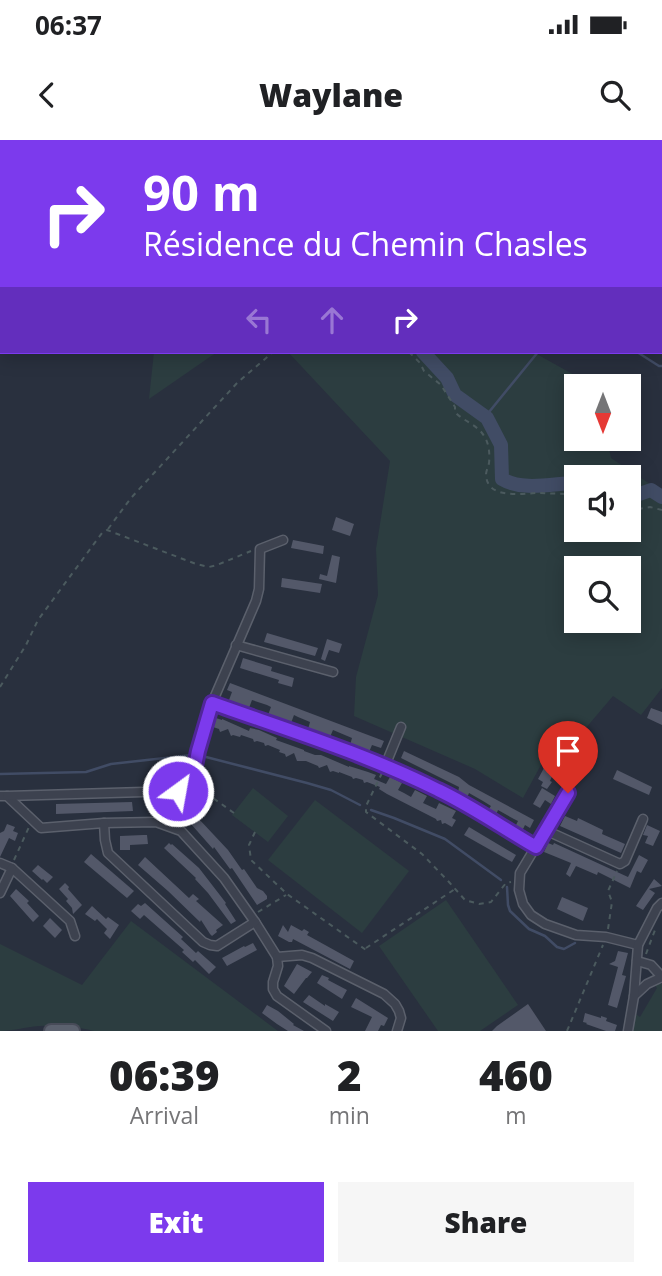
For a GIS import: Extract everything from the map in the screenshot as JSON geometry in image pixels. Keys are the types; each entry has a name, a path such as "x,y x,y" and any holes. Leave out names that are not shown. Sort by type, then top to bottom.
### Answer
{"main road":[{"path":"51,1031 73,1031"}],"street":[{"path":"4,796 178,791 191,787 212,703 256,601 260,549 283,540"},
{"path":"236,645 333,672"},
{"path":"212,703 385,766 441,791 536,847"},
{"path":"385,766 401,727"},
{"path":"568,793 520,873 519,890 523,904 531,915 545,925 576,935 606,937 638,945"},
{"path":"4,796 41,828 156,822 181,831 224,878 277,957 278,966 272,989 277,996 326,1031"},
{"path":"545,830 620,864 625,862 643,819"},
{"path":"104,823 108,853 203,942 217,946 253,919"},
{"path":"0,863 11,867 70,921 75,936"},
{"path":"0,893 11,867"},
{"path":"628,1031 641,962 638,945 662,903"},
{"path":"277,957 302,955 312,958 384,994 399,1011 401,1018 397,1031"},
{"path":"634,996 644,986 662,977 651,965 641,962"}],"path":[{"path":"0,687 38,620 102,533 238,382 271,354"},
{"path":"411,354 424,371 441,385 461,419 484,435 489,454 487,478 493,488 516,495 564,494"},
{"path":"641,509 650,507 662,510"},
{"path":"107,530 209,567 260,549"},
{"path":"385,766 366,806 366,812 422,854 464,900 485,904 495,898 506,883 519,883"},
{"path":"181,831 191,787 234,813"},
{"path":"11,867 32,819"},
{"path":"255,832 249,845 251,860 287,894 366,949 455,889"},
{"path":"567,1031 606,937 612,902 608,891 620,864"},
{"path":"253,919 287,894"},
{"path":"641,962 658,924"}],"shaded area":[{"path":"154,354 214,354 149,399"},
{"path":"290,354 537,354 572,374 564,374 564,452 610,452 611,458 622,465 564,465 564,542 641,542 641,478 662,492 662,688 641,715 613,696 551,769 542,763 523,798 475,769 354,716 356,677 378,595 376,549 390,461"},
{"path":"253,788 288,816 268,842 232,815"},
{"path":"315,800 409,871 362,933 268,860"},
{"path":"446,900 518,1005 480,1031 438,1031 379,946"},
{"path":"131,921 278,1031 94,1031 52,1026 0,1031 0,944 82,985"},
{"path":"654,984 662,984 662,1031 633,1031 634,1013 640,1017 657,988"}],"building":[{"path":"336,517 354,524 350,536 332,530"},
{"path":"293,540 324,546 323,554 291,548"},
{"path":"332,555 340,557 336,583 319,579 320,574 327,576"},
{"path":"282,578 322,584 320,593 281,587"},
{"path":"267,633 318,648 315,656 264,642"},
{"path":"327,639 342,644 339,653 329,650 325,661 321,659"},
{"path":"243,658 272,667 271,671 294,678 292,687 278,683 279,680 240,668"},
{"path":"230,683 384,741 381,748 372,745 369,752 350,745 352,738 333,730 330,737 308,729 310,722 294,715 291,723 268,715 271,707 267,705 252,700 249,708 229,700 232,692 227,690"},
{"path":"651,708 662,712 662,725 647,718"},
{"path":"216,718 249,731 250,728 259,730 304,751 376,775 374,779 386,784 390,777 402,783 398,790 411,797 415,790 427,796 423,803 436,809 439,803 456,811 452,818 456,820 452,827 442,824 441,820 437,821 387,794 379,789 380,787 339,772 330,772 327,765 319,768 306,761 297,761 294,753 286,757 280,750 265,746 264,743 254,742 253,739 241,735 231,736 228,729 220,732 213,727"},
{"path":"582,736 589,743 583,749 586,751 576,763 579,765 566,775 559,769"},
{"path":"404,751 459,777 534,820 530,828 525,825 522,831 515,827 518,821 498,810 496,815 488,810 491,806 469,793 467,798 458,793 459,787 401,758"},
{"path":"544,768 553,774 547,789 541,786 543,782 538,779"},
{"path":"617,770 652,787 649,795 613,779"},
{"path":"542,788 555,796 551,804 545,800 540,808 533,804"},
{"path":"132,802 133,811 56,814 56,804"},
{"path":"565,816 577,821 578,818 603,830 602,834 625,844 621,853 560,826"},
{"path":"198,818 228,850 257,888 263,891 267,899 257,905 232,868 230,869 214,847 213,849 191,824"},
{"path":"7,824 15,827 13,831 18,833 15,841 9,838 0,857 0,833"},
{"path":"647,825 660,831 653,846 645,843 648,836 643,835"},
{"path":"469,827 516,855 512,862 464,835"},
{"path":"147,835 148,844 130,845 130,850 120,850 120,836"},
{"path":"169,843 199,868 226,903 236,921 231,924 196,878 164,848"},
{"path":"548,843 554,843 628,877 639,855 648,860 641,873 637,871 630,888 598,872 597,875 576,866 570,877 566,874 571,863 544,852"},
{"path":"91,854 134,891 127,898 84,862"},
{"path":"145,857 189,898 193,894 199,899 196,901 223,925 217,932 212,936 201,920 200,922 138,865"},
{"path":"38,865 53,877 47,883 32,871"},
{"path":"654,879 662,886 649,889 655,893 643,910 636,906"},
{"path":"65,883 82,905 73,914 66,901 68,899 59,889"},
{"path":"16,889 29,901 27,903 39,916 33,922 10,896"},
{"path":"562,897 588,908 583,921 557,909"},
{"path":"145,903 183,937 181,939 196,953 198,951 216,967 209,974 144,915 140,919 131,911 138,904 141,906"},
{"path":"92,906 106,919 108,917 119,925 110,939 104,933 107,929 97,919 95,921 85,914"},
{"path":"50,918 62,930 55,938 43,926"},
{"path":"283,925 288,932 291,925 302,931 304,929 309,932 307,935 354,961 350,969 293,939 289,942 278,936"},
{"path":"253,943 257,950 227,966 222,958"},
{"path":"618,951 628,953 622,975 626,976 617,1008 608,1005 618,967 609,964 615,961"},
{"path":"297,964 312,972 294,994 284,986"},
{"path":"322,975 347,990 342,999 317,983"},
{"path":"309,995 339,1012 333,1021 303,1002"},
{"path":"356,998 388,1018 378,1031 365,1031 372,1017 351,1007"},
{"path":"528,1004 546,1031 492,1031 497,1026"},
{"path":"267,1005 304,1031 288,1031 277,1024 262,1013"},
{"path":"585,1013 607,1018 606,1021 617,1025 615,1031 606,1031 586,1024 583,1022"}],"waterway":[{"path":"425,354 447,378 455,395 487,418 501,445 502,479 528,486 564,484"},
{"path":"485,417 536,354"},
{"path":"640,354 662,366"},
{"path":"641,493 651,490 662,497"},
{"path":"0,774 86,772 111,764 192,755"},
{"path":"206,757 331,790 360,805"},
{"path":"371,810 445,839 501,880"},
{"path":"507,887 510,911 529,929 545,936 557,947 564,949 575,943"}],"route":[{"path":"178,791 188,785 194,771 212,703 397,771 441,791 536,847 568,793"}]}
